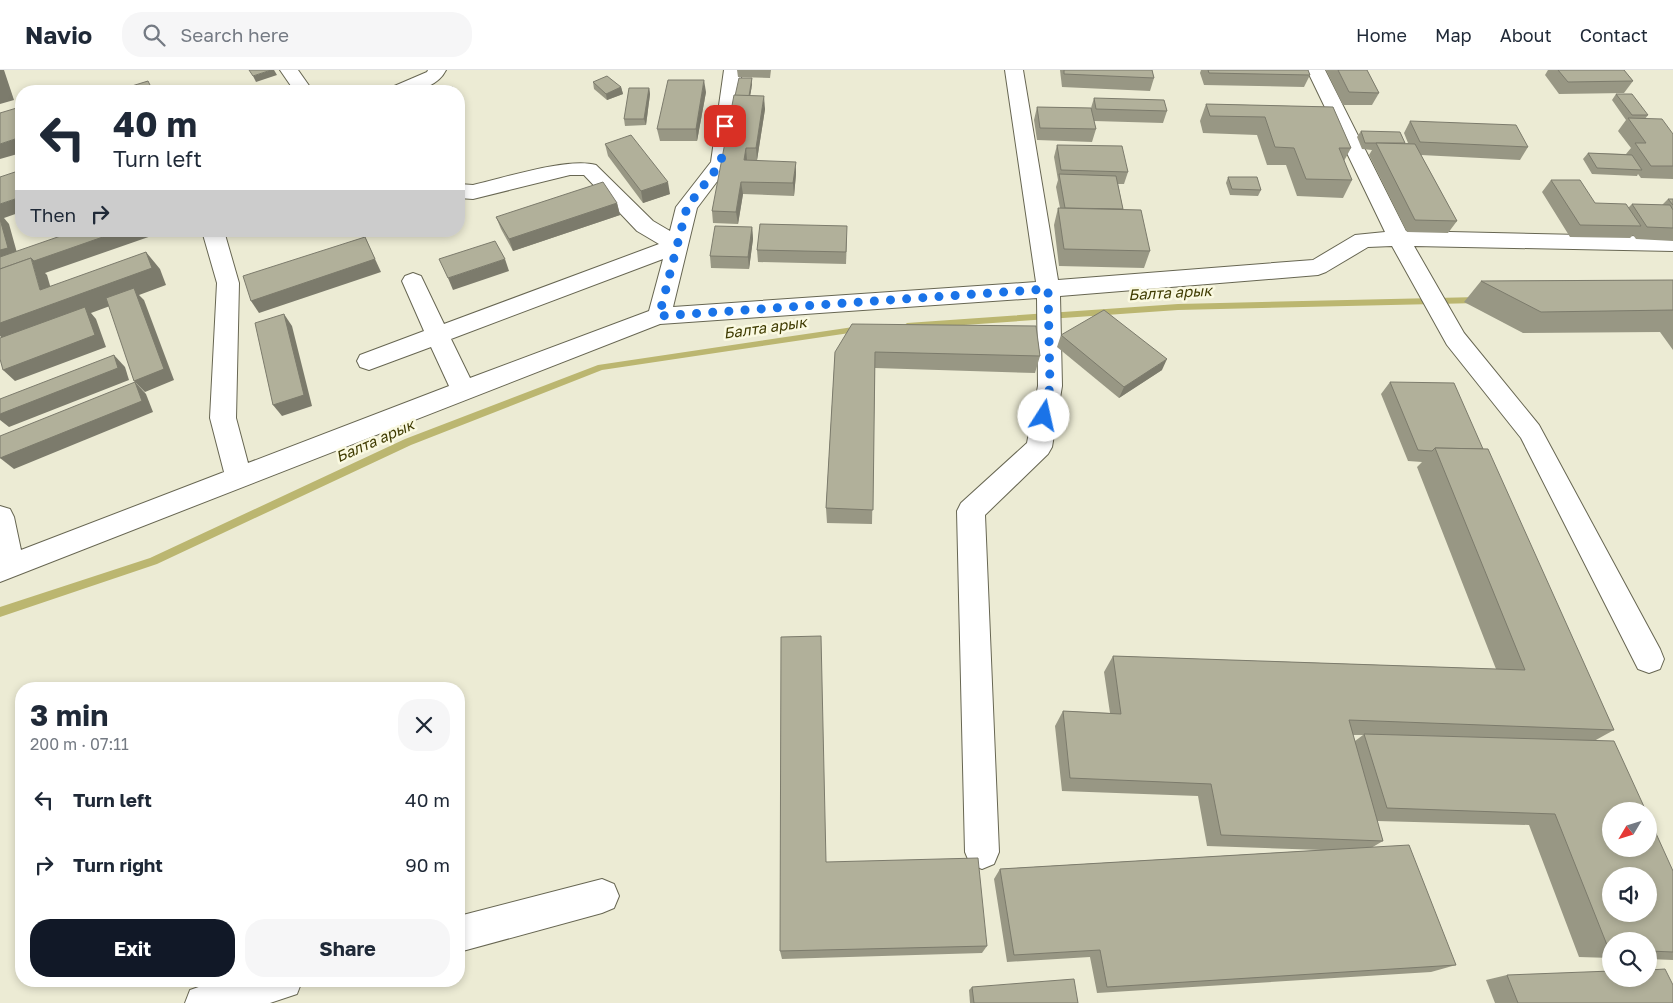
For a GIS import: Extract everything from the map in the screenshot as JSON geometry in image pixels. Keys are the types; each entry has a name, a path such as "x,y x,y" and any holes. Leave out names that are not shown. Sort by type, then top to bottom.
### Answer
{"street":[{"path":"289,70 300,85"},
{"path":"413,85 434,76 437,70"},
{"path":"659,316 687,207 721,163 733,70"},
{"path":"982,852 971,511 1039,447 1050,386 1048,289 1014,70"},
{"path":"1316,70 1399,238 1455,339 1530,432 1649,659"},
{"path":"465,192 473,192 570,169 590,169 645,226 678,244"},
{"path":"215,237 228,283 222,418 239,477"},
{"path":"0,517 6,568 628,326 659,316 1048,289 1318,267 1363,240 1399,238 1673,244"},
{"path":"369,361 678,244"},
{"path":"413,281 463,390"},
{"path":"465,932 602,896"},
{"path":"204,1003 262,987"}],"building":[{"path":"249,70 271,70 253,76"},
{"path":"1064,70 1152,70 1154,78 1064,74"},
{"path":"1208,70 1308,70 1310,75 1209,73"},
{"path":"1338,70 1367,70 1379,93 1349,92"},
{"path":"1558,70 1624,70 1633,81 1568,82"},
{"path":"607,76 621,87 606,94 593,82"},
{"path":"739,78 752,78 749,96 735,96"},
{"path":"668,80 704,80 696,129 657,129"},
{"path":"148,81 150,85 135,85"},
{"path":"629,88 649,88 644,119 624,119"},
{"path":"1616,94 1632,94 1648,115 1632,115"},
{"path":"734,95 764,96 756,148 746,148 744,160 796,162 793,183 741,182 736,212 712,211"},
{"path":"1094,98 1164,100 1167,111 1096,109"},
{"path":"1206,104 1333,107 1351,148 1339,148 1352,180 1306,179 1294,148 1275,147 1265,117 1210,116"},
{"path":"1037,107 1091,108 1096,129 1040,128"},
{"path":"15,108 15,139 0,144 0,113"},
{"path":"1628,118 1662,119 1673,134 1673,166 1651,166 1635,143 1646,143"},
{"path":"1410,121 1516,125 1528,147 1420,142"},
{"path":"1361,131 1400,132 1405,143 1365,143"},
{"path":"631,135 668,182 641,191 605,144"},
{"path":"1376,143 1415,144 1457,221 1415,220"},
{"path":"1057,145 1122,146 1128,172 1061,170"},
{"path":"1588,153 1632,155 1642,170 1597,168"},
{"path":"15,172 15,199 0,204 0,177"},
{"path":"1059,174 1116,176 1123,209 1065,208"},
{"path":"1228,177 1257,177 1261,190 1232,189"},
{"path":"1551,180 1580,180 1595,203 1626,204 1641,226 1580,225"},
{"path":"603,182 617,203 509,239 496,217"},
{"path":"1632,204 1670,205 1673,210 1673,228 1647,227"},
{"path":"1058,208 1141,210 1150,251 1064,249"},
{"path":"0,219 8,248 0,250"},
{"path":"760,224 847,226 846,252 757,250"},
{"path":"715,226 752,227 748,257 710,256"},
{"path":"58,237 103,237 34,261 31,258 0,269 0,257"},
{"path":"365,237 375,259 251,301 243,276"},
{"path":"495,241 505,259 448,278 439,259"},
{"path":"146,252 152,268 0,323 0,269 31,258 40,290"},
{"path":"1673,280 1673,310 1541,312 1481,281"},
{"path":"134,288 164,369 134,381 106,298"},
{"path":"85,307 95,335 3,370 0,359 0,338"},
{"path":"1104,310 1167,359 1124,387 1061,335"},
{"path":"284,314 304,395 273,405 255,323"},
{"path":"852,324 1036,326 1040,356 875,352 873,510 826,508 835,352"},
{"path":"114,355 118,368 0,414 0,399"},
{"path":"135,382 142,401 0,458 0,436"},
{"path":"1390,382 1454,383 1483,449 1435,448 1432,451 1418,450"},
{"path":"1435,448 1488,449 1614,730 1349,720 1383,841 1221,835 1211,784 1070,778 1063,711 1121,714 1113,656 1525,670"},
{"path":"821,636 826,862 978,858 987,946 780,951 781,637"},
{"path":"1364,734 1614,741 1642,802 1602,802 1602,858 1658,858 1658,838 1673,871 1673,952 1657,951 1657,932 1602,932 1555,814 1387,808"},
{"path":"1409,845 1456,965 1107,987 1100,950 1014,955 1000,869"},
{"path":"1665,969 1673,985 1673,1003 1518,1003 1507,975 1602,971 1602,987 1657,987 1657,970"},
{"path":"1074,979 1078,1003 974,1003 972,987"}],"waterway":[{"name":"Балта арык","path":"907,326 1178,307 1479,300"},
{"name":"Балта арык","path":"0,612 153,561 408,442 601,367 860,329"}],"route":[{"path":"725,126 721,163 687,207 659,316 1048,289 1050,386 1044,416"}]}
